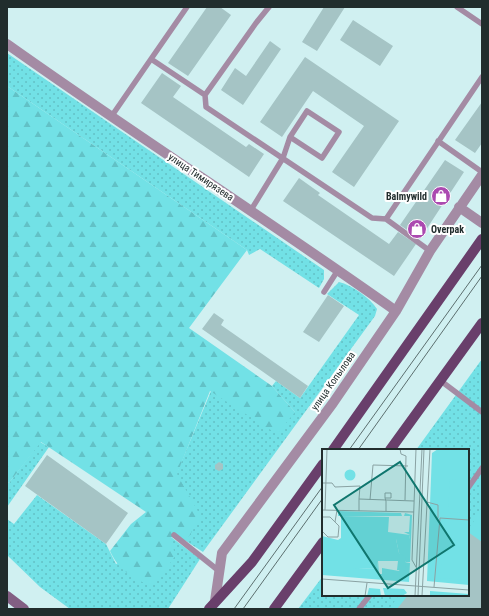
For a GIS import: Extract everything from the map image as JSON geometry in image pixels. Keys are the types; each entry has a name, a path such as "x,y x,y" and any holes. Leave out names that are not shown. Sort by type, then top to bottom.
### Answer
{"main road":[{"path":"334,449 482,239"},
{"path":"391,449 482,323"},
{"name":"улица Копылова","path":"212,605 252,562 322,465"},
{"path":"274,609 322,543"},
{"path":"7,596 24,609"}],"street":[{"name":"улица Тимирязева","path":"7,44 111,117 251,210 396,311"},
{"name":"улица Копылова","path":"212,605 222,553 333,403 396,311 430,251 482,175"},
{"path":"459,208 482,223"}],"lane":[{"path":"111,117 187,7"},
{"path":"269,7 256,22 205,95 206,107 372,218 386,218 430,251"},
{"path":"457,7 482,24"},
{"path":"151,59 205,95"},
{"path":"386,218 482,77"},
{"path":"251,210 283,158 290,137 307,111 339,132 322,158 290,137"},
{"path":"438,141 482,172"},
{"path":"324,292 338,270"},
{"path":"441,381 482,412"},
{"path":"469,487 482,468"},
{"path":"174,535 219,571"},
{"path":"359,609 369,596"}],"green space":[{"path":"7,53 324,270 324,279 319,288 260,249 249,255 247,250 7,86"},
{"path":"7,86 247,250 189,328 272,386 295,412 277,434 210,391 177,474 201,517 186,541 171,537 175,556 162,575 150,586 126,572 117,564 110,551 131,524 146,512 41,442 9,483 7,482"},
{"path":"339,282 355,289 365,296 377,309 375,316 203,552 186,541 176,475 211,391 295,412 272,386 276,381 300,398 359,315 327,294"},
{"path":"482,359 482,609 298,609 322,577 322,596 469,596 469,449 417,449"},
{"path":"40,442 49,447 7,507 7,482 9,483"},
{"path":"37,495 106,544 116,564 171,537 200,559 168,609 70,609 40,587 7,555 7,519 14,524"},
{"path":"482,510 482,609 389,609 398,596 469,596 469,528"}],"building":[{"path":"207,7 220,7 231,15 188,76 168,63"},
{"path":"324,7 345,7 317,51 302,42"},
{"path":"353,20 393,46 380,66 340,40"},
{"path":"270,41 281,49 243,105 221,90 235,68 246,76"},
{"path":"305,57 399,121 354,187 332,172 364,126 313,91 282,137 260,122"},
{"path":"162,73 181,86 173,97 246,147 249,144 264,154 249,177 141,103"},
{"path":"482,102 482,143 475,153 455,140"},
{"path":"445,160 464,172 420,239 400,225"},
{"path":"299,178 320,193 318,195 389,244 398,232 416,244 394,276 283,201"},
{"path":"328,295 344,306 319,342 303,332"},
{"path":"214,313 224,320 221,325 308,386 300,398 202,329"},
{"path":"47,455 128,513 106,544 25,486"},
{"path":"219,462 223,464 223,469 219,471 215,469 215,465"},
{"path":"469,533 482,542 482,609 397,609 407,596 469,596"}],"tram line":[{"path":"350,449 482,265"},
{"path":"359,449 482,276"},
{"path":"234,609 322,487"},
{"path":"243,609 322,499"}],"place":[{"name":"Balmywild","path":"441,196"},
{"name":"Overpak","path":"417,229"}]}
